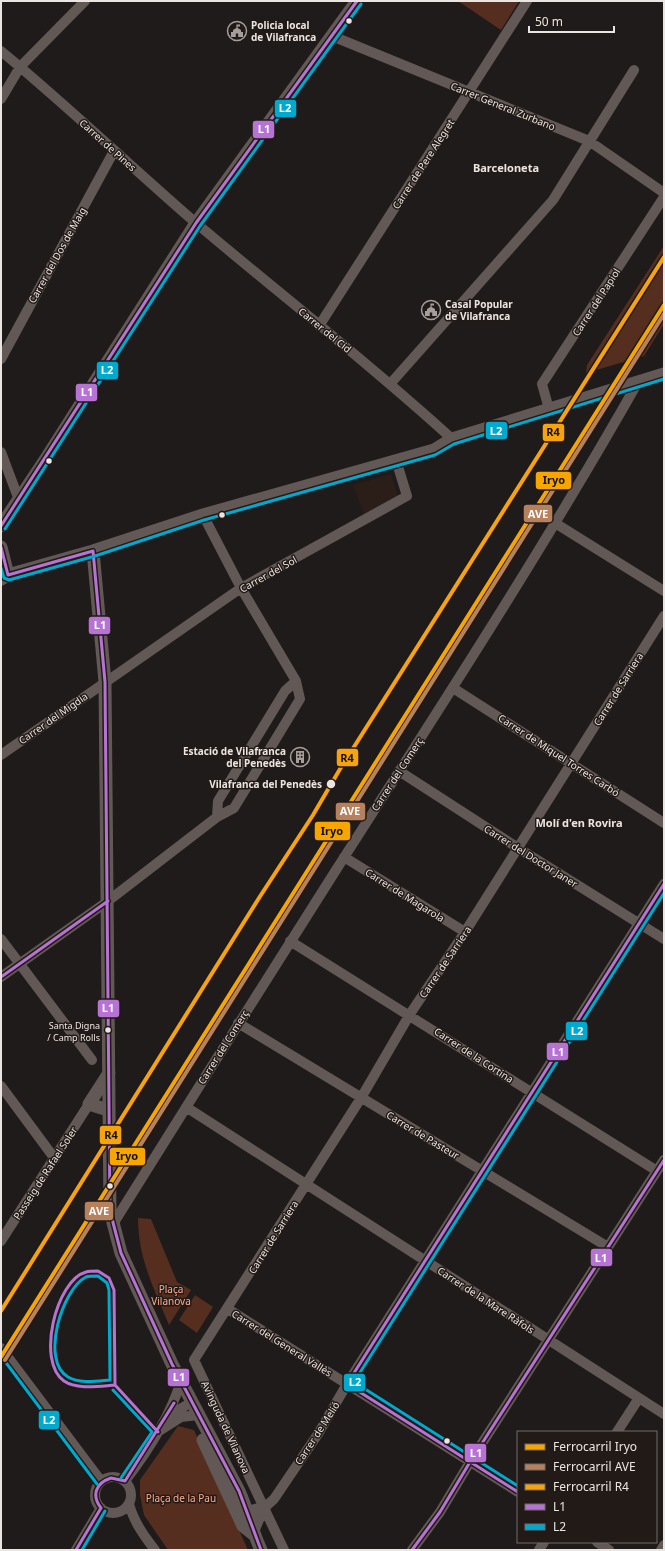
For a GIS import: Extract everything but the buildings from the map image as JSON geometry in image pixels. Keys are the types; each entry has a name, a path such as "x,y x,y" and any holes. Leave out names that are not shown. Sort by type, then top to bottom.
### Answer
{"street":[{"path":"1,98 20,67 85,1"},
{"path":"1,526 20,500 196,223 357,1"},
{"name":"Carrer de Pere Alegret","path":"319,326 527,1"},
{"name":"Carrer General Zurbano","path":"332,36 589,141 664,193"},
{"name":"Carrer de Pines","path":"1,51 196,223"},
{"path":"391,383 553,200 634,70"},
{"name":"Carrer del Dos de Maig","path":"1,359 114,151"},
{"name":"Carrer del Papiol","path":"549,409 542,384 664,197"},
{"name":"Carrer del Cid","path":"196,223 319,326 391,383 452,439"},
{"path":"1,547 5,577 93,551 203,515 434,450 452,439 664,374"},
{"name":"Carrer del Comerç","path":"113,1224 290,940 453,688 555,523 638,382"},
{"path":"1,452 20,500"},
{"name":"Carrer del Sol","path":"105,682 241,588 407,496 396,460"},
{"path":"1,977 108,900 216,817 234,808 300,699 296,681 241,588 203,515"},
{"path":"555,523 664,591"},
{"path":"93,551 105,682 108,900 109,1198 113,1224 121,1253 199,1419 240,1505 249,1512 253,1534 261,1550"},
{"name":"Carrer de Sarriera","path":"228,1309 361,1098 410,1014 465,932 664,616"},
{"path":"216,817 218,800 285,692 296,681"},
{"name":"Carrer del Migdia","path":"1,755 105,682"},
{"name":"Carrer de Miquel Torres Carbó","path":"453,688 664,823"},
{"name":"Carrer del Doctor Janer","path":"399,771 518,848 664,939"},
{"name":"Carrer de Magarola","path":"344,857 465,932"},
{"name":"Carrer de Melió","path":"253,1534 264,1508 274,1499 318,1434 347,1384 664,884"},
{"path":"1,939 92,1060"},
{"name":"Carrer de la Cortina","path":"290,940 410,1014 532,1093 657,1171"},
{"name":"Carrer de Pasteur","path":"238,1023 608,1247"},
{"path":"108,1110 89,1104 109,1070"},
{"path":"1,1086 55,1159"},
{"name":"Passeig de Rafael Soler","path":"1,1242 89,1104"},
{"name":"Carrer de la Mare Ràfols","path":"186,1107 664,1414"},
{"path":"412,1550 440,1512 470,1462 664,1160"},
{"name":"Carrer del General Vallès","path":"228,1309 517,1491"},
{"name":"Avinguda de Vilanova","path":"228,1309 194,1360 284,1550"},
{"path":"1,1348 101,1481"},
{"path":"125,1481 158,1432 174,1402 181,1380"},
{"path":"618,1431 639,1398"},
{"path":"166,1417 192,1402"},
{"path":"158,1432 181,1418 199,1419"},
{"path":"199,1419 200,1433 243,1526 253,1534"},
{"path":"110,1477 125,1481 131,1490 132,1496 129,1504 118,1513 108,1513 101,1508 95,1496 97,1486 101,1481 110,1477"},
{"path":"129,1504 132,1516 141,1533 155,1550"},
{"path":"76,1550 101,1508"},
{"path":"249,1512 264,1508"},
{"path":"599,1543 610,1550"},
{"path":"661,1550 664,1545"}],"shaded area":[{"path":"391,474 398,497 365,516 353,485"}],"green space":[{"path":"458,1 519,1 501,30"},
{"path":"664,246 664,324 644,356 586,373 587,365"},
{"name":"Plaça Vilanova","path":"138,1218 151,1219 177,1282 191,1290 169,1325 144,1260"},
{"path":"195,1295 213,1307 197,1333 179,1320"},
{"name":"Plaça de la Pau","path":"178,1426 194,1430 248,1550 168,1550 144,1515 140,1495 140,1480"}],"rail line":[{"name":"R4","path":"1,1311 259,898 313,815 340,769 664,257"},
{"name":"Iryo","path":"1,1357 664,305"},
{"name":"AVE","path":"5,1360 664,314"}],"transit line":[{"name":"L1","path":"1,526 196,223 357,1"},
{"name":"L2","path":"5,529 200,226 361,4"},
{"name":"L2","path":"1,568 4,578 9,580 95,556 204,520 435,455 454,444 664,379"},
{"name":"L1","path":"1,547 8,575 93,551 105,682 110,1211 121,1253 172,1364 239,1491 261,1550"},
{"name":"L1","path":"517,1491 347,1384 664,884"},
{"name":"L2","path":"517,1485 354,1382 664,893"},
{"name":"L1","path":"1,977 108,901"},
{"name":"L1","path":"412,1550 440,1512 470,1462 664,1160"},
{"name":"L1","path":"98,1271 109,1278 114,1290 115,1385 89,1387 75,1386 64,1381 56,1371 51,1357 53,1322 58,1305 66,1290 75,1278 86,1272 98,1271"},
{"name":"L2","path":"98,1276 107,1283 109,1290 110,1380 89,1382 78,1381 68,1377 60,1369 56,1356 55,1341 62,1310 69,1295 77,1284 86,1277 98,1276"},
{"name":"L2","path":"1,1356 97,1484"},
{"name":"L1","path":"115,1385 158,1432"},
{"name":"L2","path":"113,1390 152,1432 121,1478"},
{"name":"L1","path":"76,1550 101,1508 96,1499 99,1486 111,1478 125,1481 174,1403"},
{"name":"L2","path":"82,1550 105,1511"}],"place":[{"name":"Policia local de Vilafranca","path":"237,31"},
{"name":"Casal Popular de Vilafranca","path":"431,310"},
{"name":"Estació de Vilafranca del Penedès","path":"300,757"},
{"name":"Vilafranca del Penedès","path":"331,784"},
{"name":"Santa Digna / Camp Rolls","path":"108,1030"}],"district":[{"name":"Barceloneta","path":"506,167"},
{"name":"Molí d'en Rovira","path":"579,822"}]}
